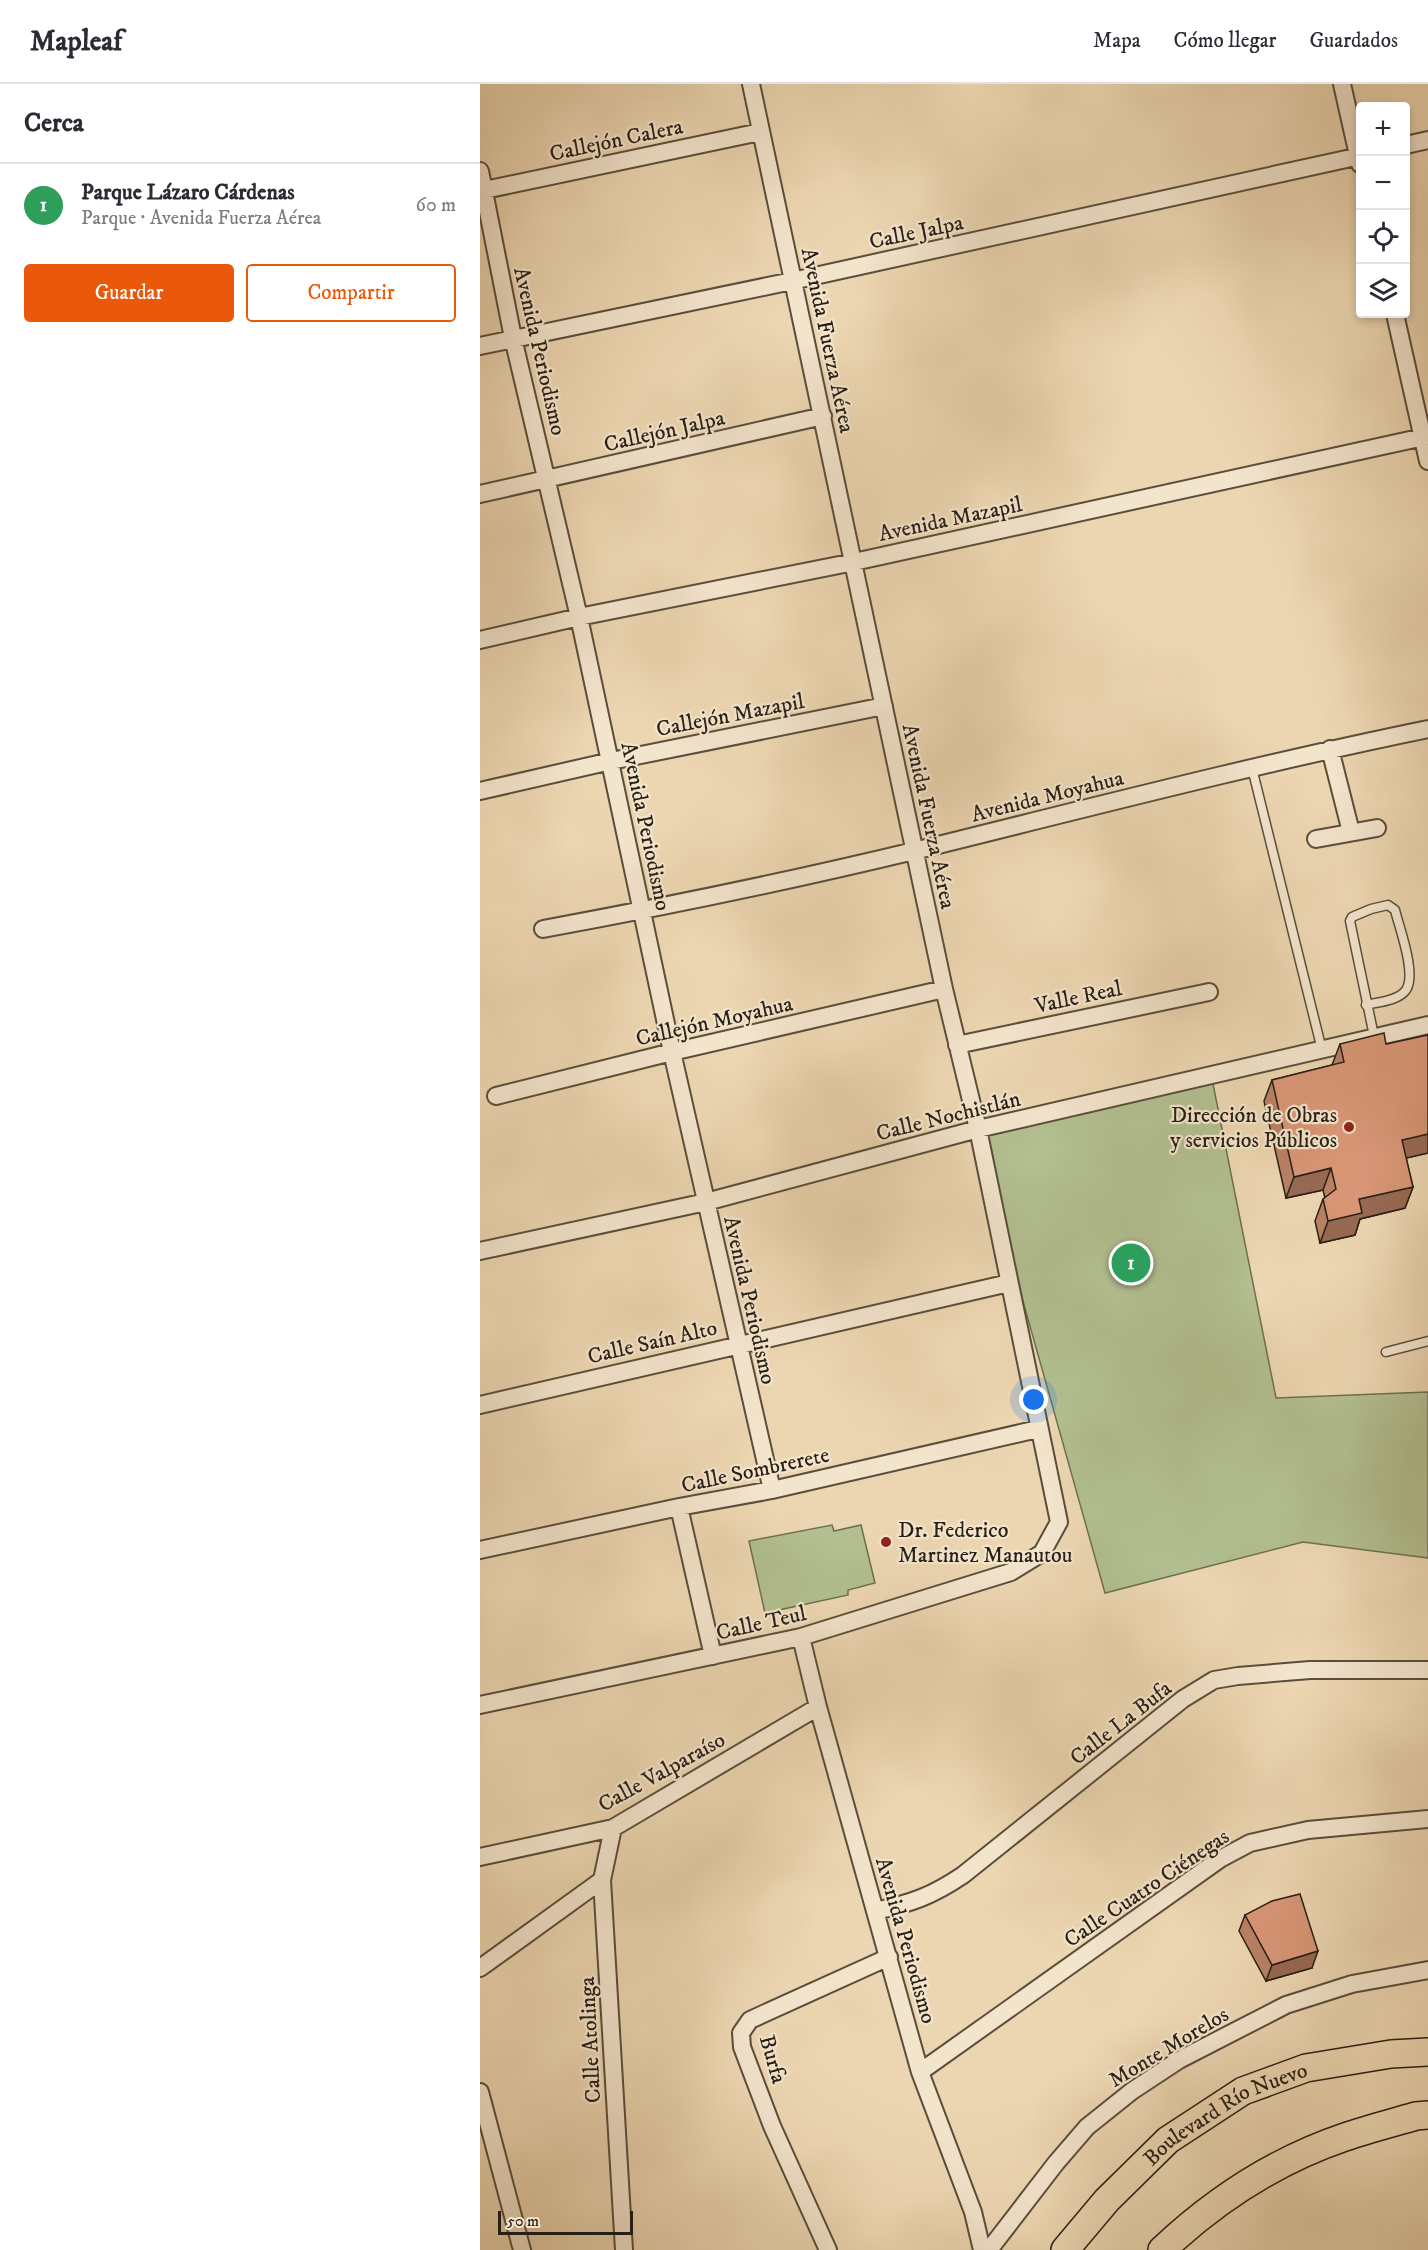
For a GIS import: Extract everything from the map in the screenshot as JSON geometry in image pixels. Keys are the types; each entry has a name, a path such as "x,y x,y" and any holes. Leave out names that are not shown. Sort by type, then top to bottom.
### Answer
{"highway":[{"name":"Boulevard Río Nuevo","path":"1065,2250 1107,2200 1168,2140 1243,2091 1306,2068 1391,2054 1428,2052"},
{"path":"1162,2250 1215,2206 1274,2168 1344,2137 1416,2116 1428,2115"}],"street":[{"name":"Avenida Fuerza Aérea","path":"751,84 944,989 978,1130 1059,1522 1042,1552"},
{"path":"1342,84 1359,156"},
{"name":"Callejón Calera","path":"482,190 760,132"},
{"path":"1410,144 1428,140"},
{"name":"Calle Jalpa","path":"480,346 1356,160"},
{"name":"Avenida Periodismo","path":"480,171 513,338 579,617 672,1052 772,1490"},
{"path":"1396,318 1426,437 1428,461"},
{"name":"Callejón Jalpa","path":"480,494 823,416"},
{"name":"Avenida Mazapil","path":"480,640 579,617 854,562 1426,437"},
{"name":"Callejón Mazapil","path":"480,791 610,761 884,706"},
{"name":"Avenida Moyahua","path":"543,929 642,911 915,850 1330,749 1428,729"},
{"path":"1330,749 1351,832"},
{"path":"1316,839 1377,828"},
{"name":"Callejón Moyahua","path":"496,1096 672,1052 944,989"},
{"name":"Valle Real","path":"957,1045 1209,992"},
{"name":"Calle Nochistlán","path":"480,1251 706,1202 978,1130 1428,1025"},
{"name":"Calle Saín Alto","path":"480,1405 1009,1283"},
{"name":"Calle Sombrerete","path":"480,1550 680,1507 772,1490 1038,1429"},
{"path":"680,1507 713,1656"},
{"name":"Calle Teul","path":"480,1705 801,1637 1011,1572 1042,1552"},
{"name":"Avenida Periodismo","path":"801,1637 818,1707 920,2072 973,2212 982,2250"},
{"name":"Calle La Bufa","path":"875,1911 910,1904 938,1892 963,1875 1183,1700 1214,1680 1310,1670 1428,1671"},
{"name":"Calle Valparaíso","path":"480,1857 613,1828 818,1707"},
{"name":"Calle Cuatro Ciénegas","path":"920,2072 1220,1859 1250,1843 1308,1830 1428,1819"},
{"name":"Calle Atolinga","path":"613,1828 602,1880 624,2250"},
{"path":"480,1968 602,1880"},
{"name":"Burfa","path":"828,2250 772,2126 742,2047 741,2033 750,2020 889,1957"},
{"name":"Monte Morelos","path":"989,2250 1056,2163 1087,2127 1132,2091 1160,2073 1189,2055 1286,2005 1352,1984 1428,1970"},
{"path":"480,2092 522,2250"}],"lane":[{"path":"1252,768 1322,1051"},
{"path":"1366,1005 1395,998 1406,989 1410,978 1406,950 1395,910 1388,905 1360,912 1350,921 1366,1005 1374,1036"},
{"path":"1386,1352 1428,1341"}],"green space":[{"path":"1212,1079 1276,1398 1428,1392 1428,1558 1303,1542 1105,1593 976,1134"},
{"path":"832,1525 834,1531 861,1525 875,1583 848,1590 848,1595 765,1613 749,1541"}],"building":[{"name":"Dirección de Obras y servicios Públicos","path":"1384,1033 1386,1044 1428,1035 1428,1134 1402,1140 1413,1187 1359,1199 1362,1213 1328,1221 1323,1199 1336,1189 1331,1168 1294,1177 1272,1080 1344,1062 1340,1044"},
{"path":"1300,1894 1318,1951 1272,1965 1245,1915 1272,1901"}],"place":[{"name":"Dirección de Obras y servicios Públicos","path":"1349,1127"},
{"name":"Parque Lázaro Cárdenas","path":"1131,1263"},
{"name":"Dr. Federico Martinez Manautou","path":"886,1542"}]}
